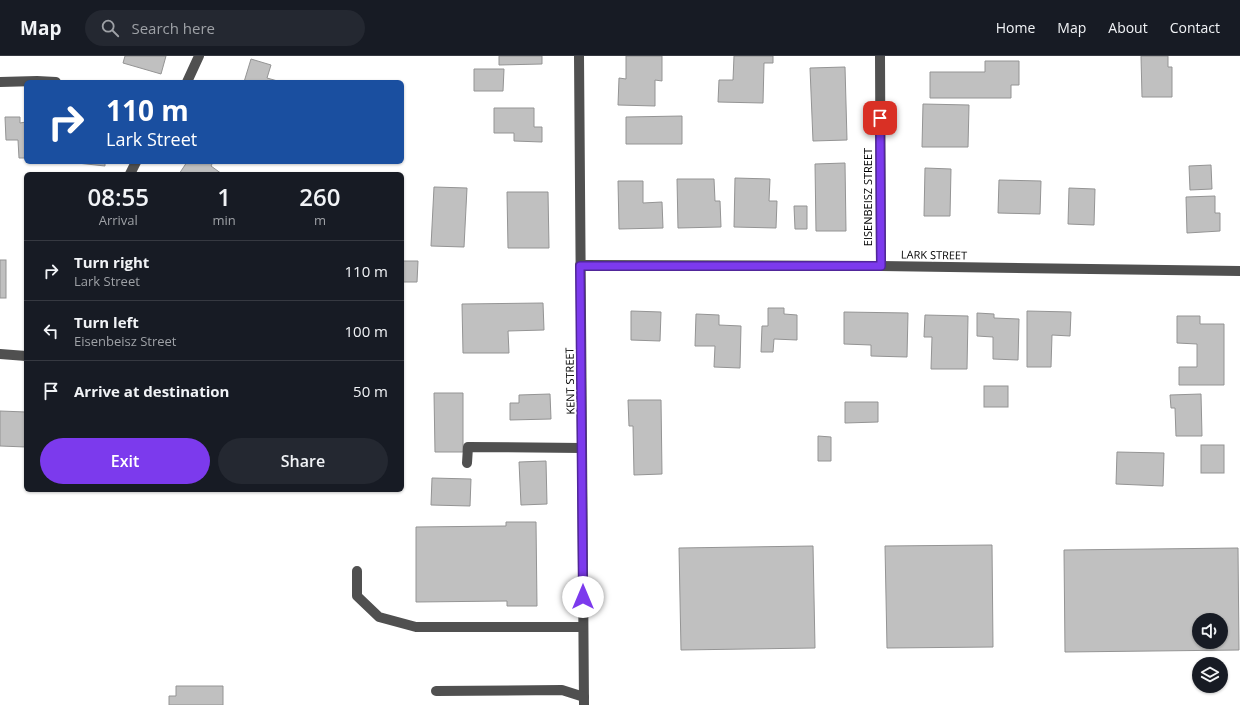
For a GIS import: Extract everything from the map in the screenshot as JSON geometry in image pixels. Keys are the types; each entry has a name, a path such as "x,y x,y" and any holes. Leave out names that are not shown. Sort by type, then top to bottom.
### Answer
{"street":[{"path":"188,80 199,56"},
{"name":"KENT STREET","path":"579,56 584,701"},
{"name":"EISENBEISZ STREET","path":"880,56 881,266"},
{"path":"0,82 24,81"},
{"name":"LARK STREET","path":"580,266 881,266 1240,271"},
{"path":"0,354 24,356"},
{"path":"467,463 468,447 582,448"},
{"path":"357,571 357,596 379,617 416,626 583,626"},
{"path":"436,691 562,690 584,701"}],"building":[{"path":"125,56 166,56 161,74 123,63"},
{"path":"499,56 542,56 542,64 499,65"},
{"path":"626,56 662,56 662,81 655,80 655,106 618,105 619,78 626,79"},
{"path":"734,56 773,56 773,63 764,63 763,103 718,102 719,80 733,80"},
{"path":"1141,56 1168,56 1168,67 1172,67 1172,97 1142,97"},
{"path":"251,59 271,65 267,78 274,80 245,80"},
{"path":"985,61 1019,61 1019,85 1011,85 1011,98 930,98 930,72 985,72"},
{"path":"845,67 847,140 813,141 810,68"},
{"path":"474,69 504,69 503,91 474,91"},
{"path":"923,104 969,105 968,147 922,147"},
{"path":"494,108 534,108 534,127 542,127 542,142 514,141 514,133 494,133"},
{"path":"682,116 682,144 626,144 626,117"},
{"path":"5,117 20,117 20,123 24,122 24,158 19,158 18,140 6,140"},
{"path":"845,163 846,231 816,231 815,164"},
{"path":"86,164 105,164 105,166"},
{"path":"186,164 212,164 211,166 219,172 180,172"},
{"path":"1211,165 1212,189 1190,190 1189,166"},
{"path":"925,168 951,169 950,216 924,216"},
{"path":"735,178 770,179 769,201 777,201 776,228 734,227"},
{"path":"677,179 714,179 715,201 720,201 721,227 678,228"},
{"path":"999,180 1041,181 1040,214 998,213"},
{"path":"618,181 643,181 643,203 662,202 663,228 619,229"},
{"path":"434,187 467,188 464,247 431,246"},
{"path":"1069,188 1095,189 1094,225 1068,224"},
{"path":"507,192 548,192 549,248 508,248"},
{"path":"1215,196 1215,213 1220,213 1220,231 1187,233 1186,197"},
{"path":"794,206 807,206 807,229 795,229"},
{"path":"0,260 6,260 6,298 0,298"},
{"path":"404,261 418,261 417,282 404,282"},
{"path":"543,303 544,330 508,331 509,353 463,353 462,304"},
{"path":"768,308 784,308 784,314 797,315 797,340 774,339 773,352 761,352 762,326 768,326"},
{"path":"631,311 661,312 660,341 631,340"},
{"path":"1027,311 1071,312 1070,336 1052,335 1051,367 1027,367"},
{"path":"844,312 908,313 907,357 871,356 871,345 844,344"},
{"path":"977,313 994,314 994,318 1019,319 1018,360 993,359 993,337 977,336"},
{"path":"696,314 719,315 719,325 741,326 740,368 714,367 715,346 695,346"},
{"path":"925,315 968,316 967,369 931,369 932,337 924,337"},
{"path":"1177,316 1200,316 1200,324 1224,324 1224,385 1179,385 1179,367 1197,367 1197,344 1177,343"},
{"path":"984,386 1008,386 1008,407 984,407"},
{"path":"434,393 463,393 463,452 435,452"},
{"path":"550,394 551,419 510,420 510,403 519,403 519,395"},
{"path":"1201,394 1202,436 1176,436 1175,408 1171,408 1170,395"},
{"path":"628,400 661,400 662,474 634,475 633,426 629,426"},
{"path":"845,402 878,402 878,422 845,423"},
{"path":"0,411 24,412 24,447 0,446"},
{"path":"818,436 831,437 831,461 818,461"},
{"path":"1201,445 1224,445 1224,473 1201,473"},
{"path":"1117,452 1164,453 1163,486 1116,484"},
{"path":"546,461 547,504 521,505 519,462"},
{"path":"432,478 471,479 470,506 431,505"},
{"path":"506,522 536,522 537,606 507,606 507,601 416,602 416,527 506,526"},
{"path":"992,545 993,647 887,648 885,546"},
{"path":"813,546 815,648 681,650 679,548"},
{"path":"1238,548 1239,650 1065,652 1064,550"},
{"path":"176,686 223,686 223,705 169,705 169,696 176,696"}],"route":[{"path":"583,597 580,266 881,266 880,118"}]}
